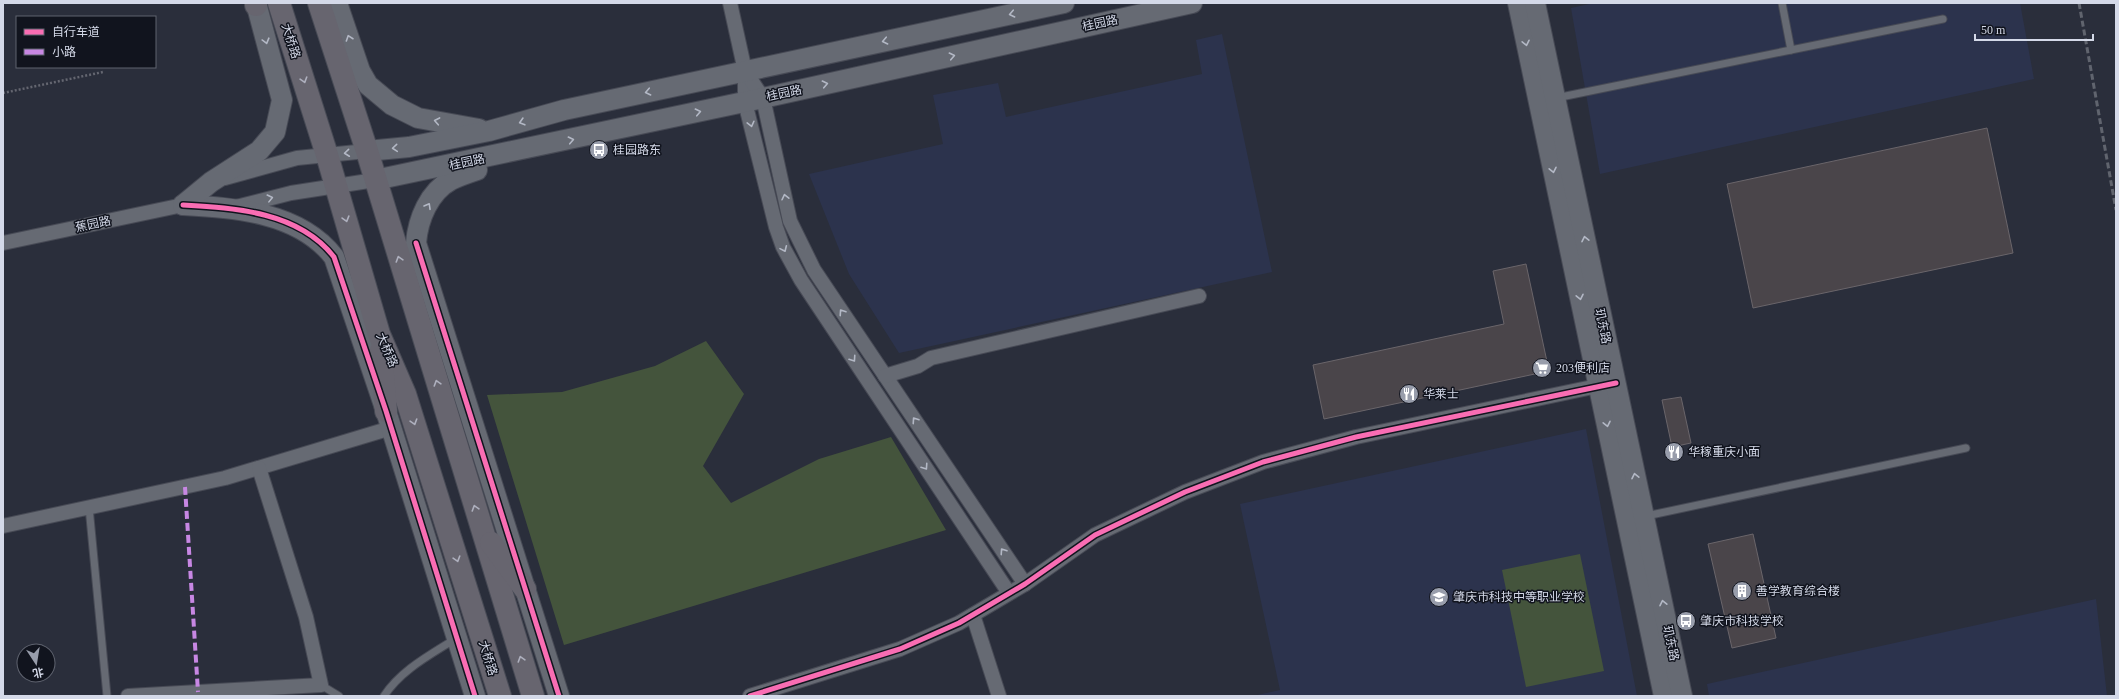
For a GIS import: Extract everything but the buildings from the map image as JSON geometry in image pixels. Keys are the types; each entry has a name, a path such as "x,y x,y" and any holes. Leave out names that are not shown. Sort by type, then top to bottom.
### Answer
{"main road":[{"name":"大桥路","path":"279,3 327,155 379,334 405,394 500,696"},
{"path":"319,3 367,151 533,696"},
{"path":"337,3 360,71 368,85 392,105 418,118 489,131"},
{"path":"367,151 409,147 489,131 564,110 1064,3"},
{"name":"桂园路","path":"375,180 533,148 1192,3"},
{"name":"玑东路","path":"1522,3 1542,36 1547,100"},
{"name":"玑东路","path":"1522,3 1547,100 1635,518 1664,696"},
{"path":"1542,36 1545,15 1544,3"},
{"path":"183,205 211,182 258,151 275,132 282,100 256,4"},
{"path":"533,148 451,180 440,188 428,205 418,226 416,243 559,696"},
{"path":"183,205 232,208 270,217 304,231 323,244 334,257 388,419 474,696"},
{"path":"379,334 388,419"},
{"name":"玑东路","path":"1635,518 1682,696"},
{"path":"482,530 525,589"}],"street":[{"path":"730,3 745,71 790,221 797,238 814,270 1025,584"},
{"path":"754,100 776,227 792,265 1009,593"},
{"path":"211,182 297,158 367,151"},
{"path":"232,208 292,193 375,180"},
{"name":"蕉园路","path":"3,244 183,205"},
{"path":"885,376 918,366 931,358 1199,296"},
{"path":"750,696 900,649 959,623 1025,584 1095,535 1185,492 1263,462 1356,437 1607,385"},
{"path":"3,526 225,478 259,468 388,419"},
{"path":"128,696 321,685 306,617 259,468"},
{"path":"973,615 998,696"}],"lane":[{"path":"1782,3 1791,50"},
{"path":"1547,100 1943,19"},
{"path":"1635,518 1966,448"},
{"path":"89,507 107,696"},
{"path":"384,696 390,687 415,665 456,638"},
{"path":"321,685 339,696"}],"path":[{"path":"3,93 103,72"}],"shaded area":[{"path":"1594,3 2020,3 2034,79 1600,174 1571,8"},
{"path":"1222,34 1272,272 899,353 849,274 809,174 943,144 933,95 998,83 1006,117 1202,74 1196,40"},
{"name":"肇庆市科技中等职业学校","path":"1586,429 1637,696 1253,696 1280,690 1240,504"},
{"path":"2096,599 2107,696 1709,696 1707,684"}],"green space":[{"path":"706,341 744,394 703,466 731,503 819,459 891,437 946,530 564,645 487,395 562,392 655,366"},
{"path":"1580,554 1604,671 1526,687 1502,570"}],"railway":[{"path":"2079,3 2116,210"}],"marked path":[{"path":"185,487 198,692"}],"cycle path":[{"path":"183,205 224,208 265,215 303,230 320,242 334,257 386,411 475,696"},
{"path":"416,243 559,696"},
{"path":"750,696 900,649 959,623 1025,584 1095,535 1185,492 1263,462 1356,437 1616,383"}],"place":[{"name":"桂园路东","path":"599,150"},
{"name":"203便利店","path":"1542,368"},
{"name":"华莱士","path":"1409,394"},
{"name":"华稼重庆小面","path":"1674,452"},
{"name":"善学教育综合楼","path":"1742,591"},
{"name":"肇庆市科技中等职业学校","path":"1439,597"},
{"name":"肇庆市科技学校","path":"1686,621"}]}
